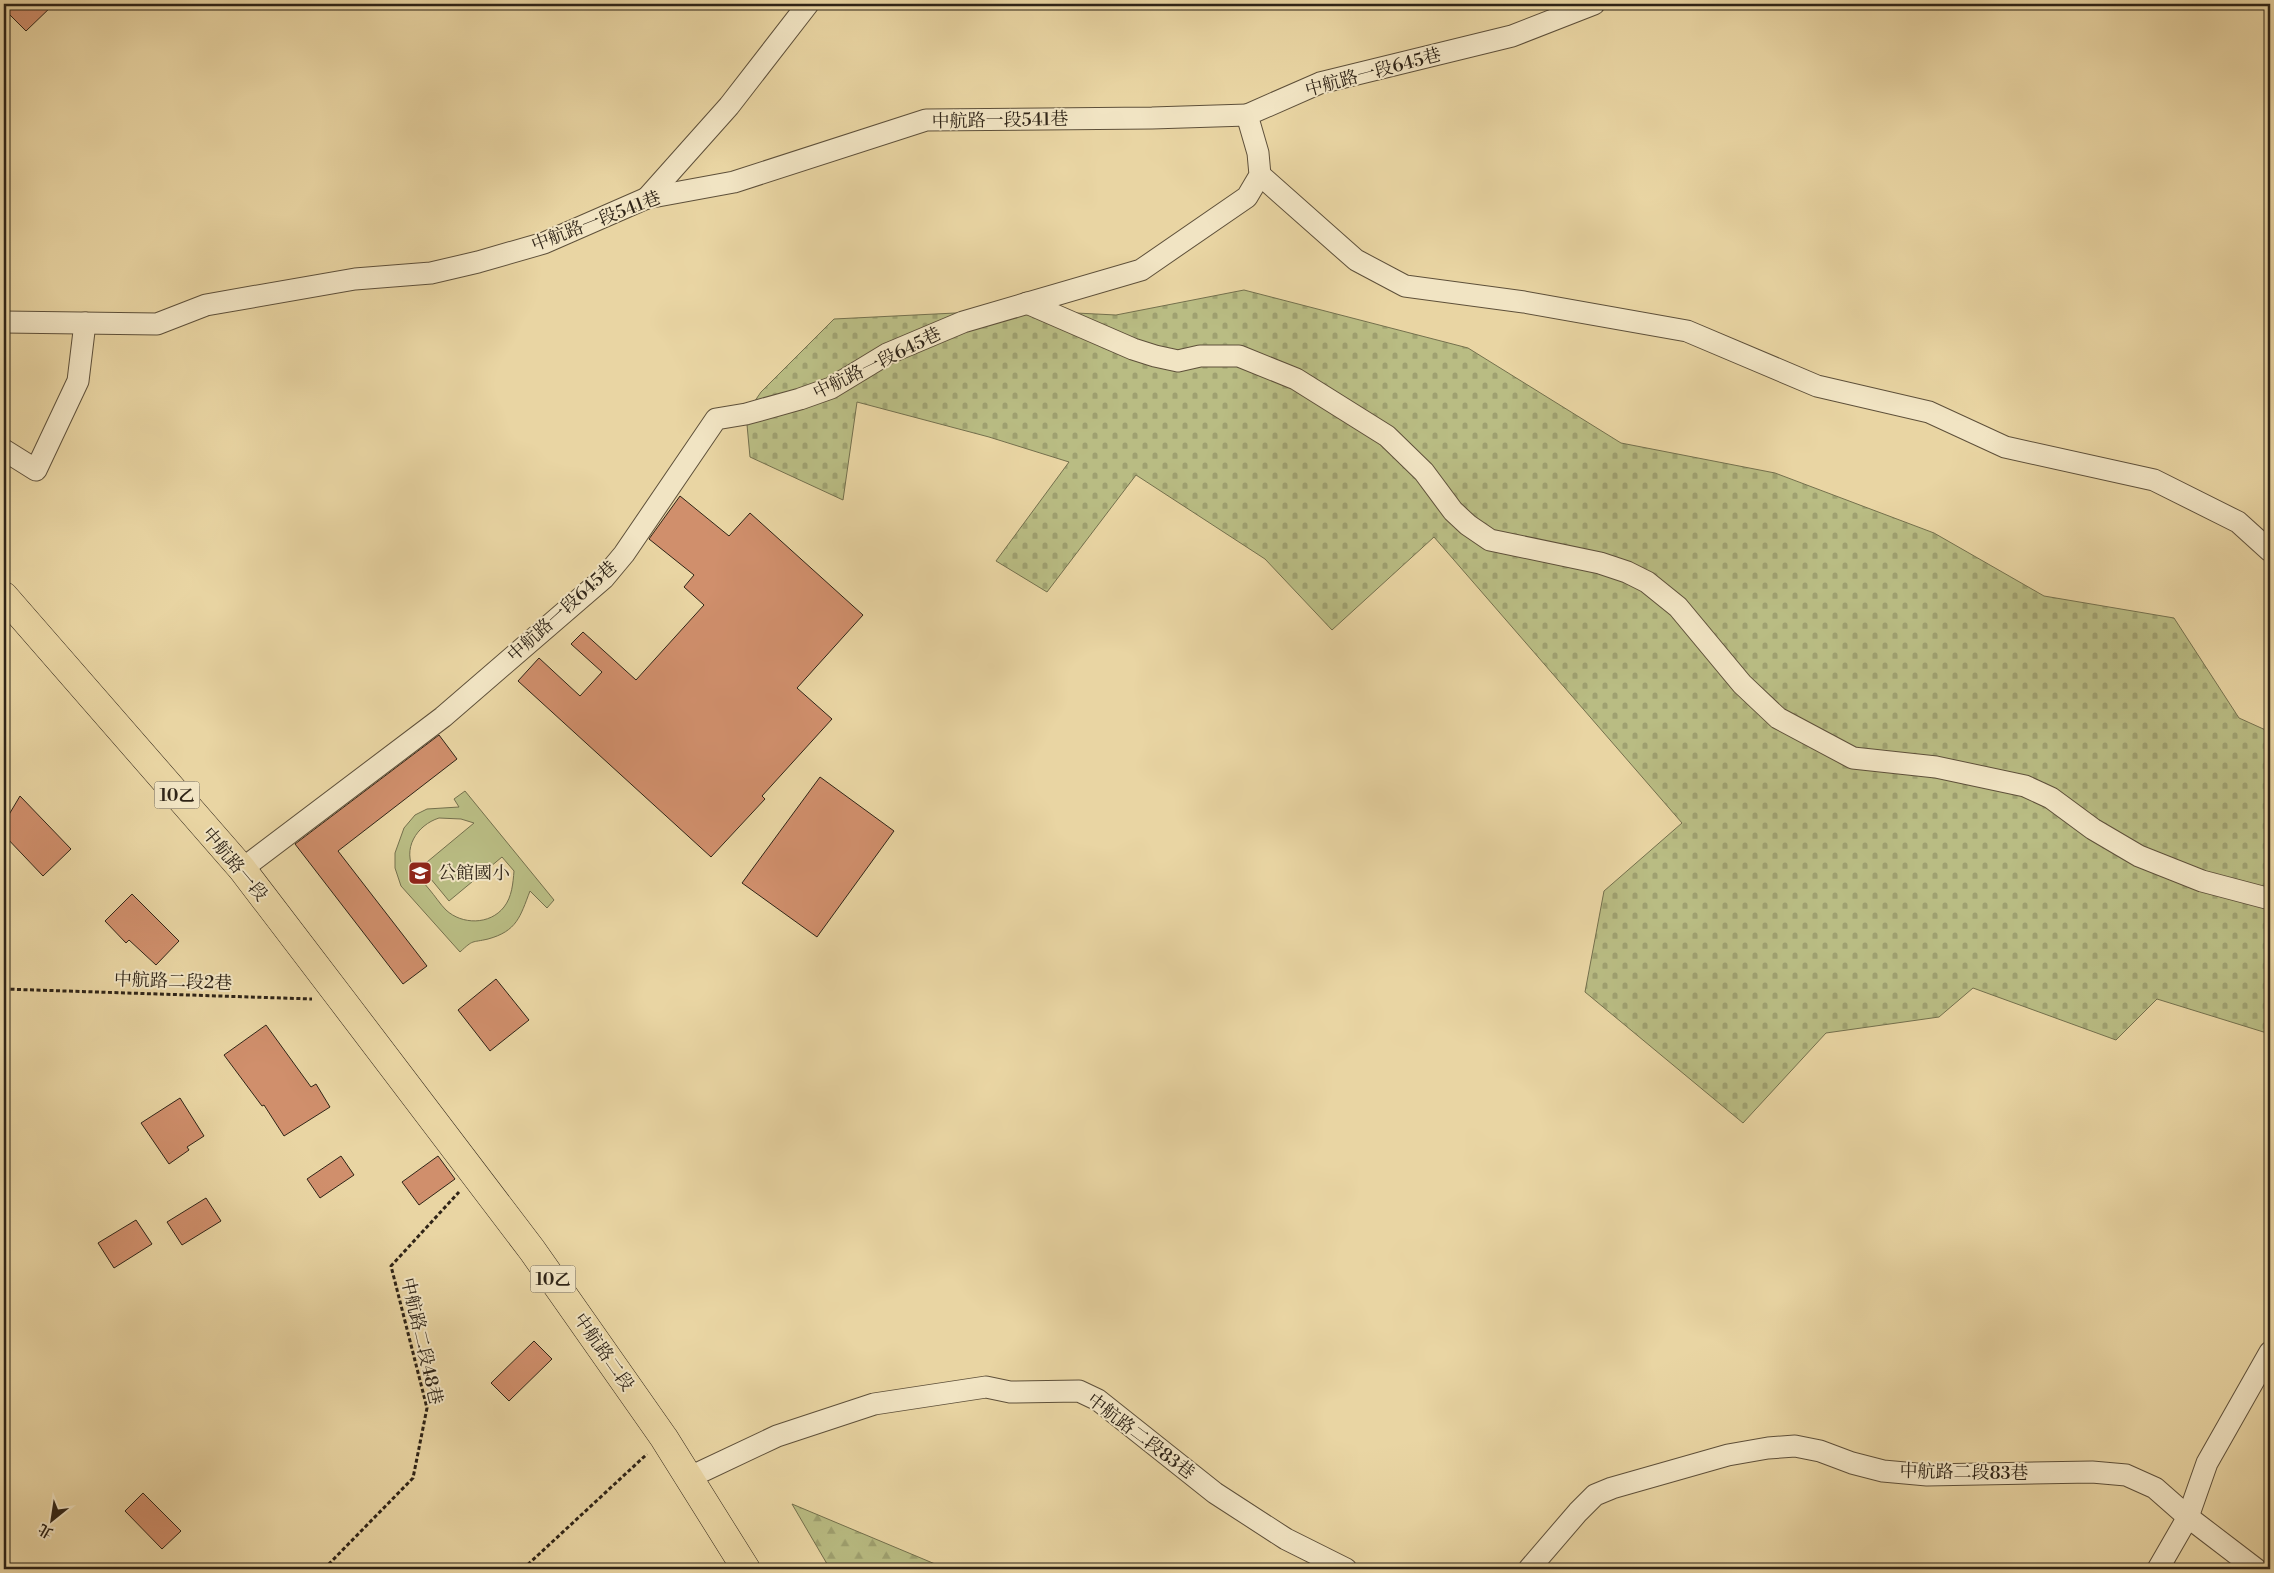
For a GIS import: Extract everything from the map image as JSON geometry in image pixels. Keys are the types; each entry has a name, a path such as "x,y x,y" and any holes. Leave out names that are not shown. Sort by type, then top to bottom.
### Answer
{"main road":[{"name":"中航路一段","path":"4,596 63,666 242,869 342,1000"},
{"name":"中航路二段","path":"342,1000 532,1250 664,1438 746,1569"}],"lane":[{"path":"647,198 729,106 808,4"},
{"name":"中航路一段645巷","path":"1248,115 1320,83 1512,36 1594,4"},
{"path":"1248,115 1258,153 1260,175 1356,260 1405,286 1524,302 1686,331 1817,386 1929,412 2005,447 2154,480 2238,522 2270,551"},
{"name":"中航路一段541巷","path":"4,322 157,324 215,304 355,279 440,271 544,243 647,198 734,182 926,120 1152,118 1248,115"},
{"name":"中航路一段645巷","path":"242,869 443,717 604,578 624,554 716,419 746,414 823,390 887,354 963,322 1141,270 1247,197 1260,175"},
{"path":"1027,303 1133,349 1154,356 1178,361 1200,356 1239,356 1296,378 1387,436 1424,472 1453,511 1468,525 1490,540 1600,563 1627,572 1647,582 1678,607 1742,684 1778,718 1854,758 1936,767 2024,786 2051,798 2093,828 2139,856 2202,881 2270,899"},
{"path":"4,450 36,470 78,381 85,323"},
{"path":"2158,1569 2188,1517 2207,1463 2270,1352"},
{"name":"中航路二段83巷","path":"688,1478 777,1436 874,1404 986,1387 1010,1392 1079,1391 1098,1400 1215,1493 1286,1539 1346,1569"},
{"name":"中航路二段83巷","path":"1529,1569 1595,1495 1612,1488 1728,1455 1768,1448 1795,1446 1820,1451 1852,1463 1883,1471 1927,1475 2092,1472 2126,1475 2155,1488 2188,1517 2256,1569"}],"path":[{"name":"中航路二段2巷","path":"4,990 342,1000"},
{"name":"中航路二段48巷","path":"324,1569 413,1478 427,1408 391,1266 475,1175"},
{"path":"523,1569 664,1438"}],"green space":[{"path":"1244,290 1468,348 1621,443 1775,473 1934,533 2044,596 2174,618 2239,718 2270,732 2270,1034 2157,999 2116,1040 1973,988 1939,1017 1826,1033 1743,1123 1585,992 1604,891 1682,823 1434,537 1332,630 1265,559 1136,475 1047,592 996,561 1069,462 989,437 857,402 843,500 750,457 746,414 761,392 834,319 1016,310 1116,315"},
{"path":"465,791 554,900 547,908 530,891 520,916 511,927 498,936 475,941 460,952 401,886 395,868 395,853 404,828 415,815 427,809 459,807 454,799","holes":["439,818 461,819 474,823 421,867 449,901 502,857 514,871 513,885 504,907 498,913 484,920 476,921 460,918 446,910 415,872 411,863 411,847 418,832 424,826"]},
{"path":"792,1504 947,1569 830,1569"}],"building":[{"path":"14,4 54,4 26,31 6,11"},
{"path":"680,496 729,536 750,513 863,615 797,688 832,719 762,796 765,799 711,857 518,681 539,658 580,696 602,672 571,644 583,632 636,680 704,605 684,587 694,575 649,539"},
{"path":"439,735 457,759 338,851 427,966 403,984 295,844"},
{"path":"820,777 894,831 817,937 742,883"},
{"path":"20,796 71,849 43,876 4,835 4,823"},
{"path":"132,894 179,941 156,965 129,940 126,943 105,921"},
{"path":"496,979 529,1020 490,1051 458,1010"},
{"path":"266,1025 311,1087 316,1084 330,1107 284,1136 264,1105 262,1106 224,1055"},
{"path":"180,1098 204,1136 187,1147 189,1150 169,1164 141,1123"},
{"path":"341,1156 354,1175 320,1198 307,1179"},
{"path":"438,1156 455,1179 419,1205 402,1182"},
{"path":"206,1198 221,1221 182,1245 167,1222"},
{"path":"136,1220 152,1244 114,1268 98,1243"},
{"path":"534,1341 552,1359 509,1401 491,1383"},
{"path":"143,1493 181,1531 162,1549 125,1511"}],"place":[{"name":"公館國小","path":"420,873"}]}
